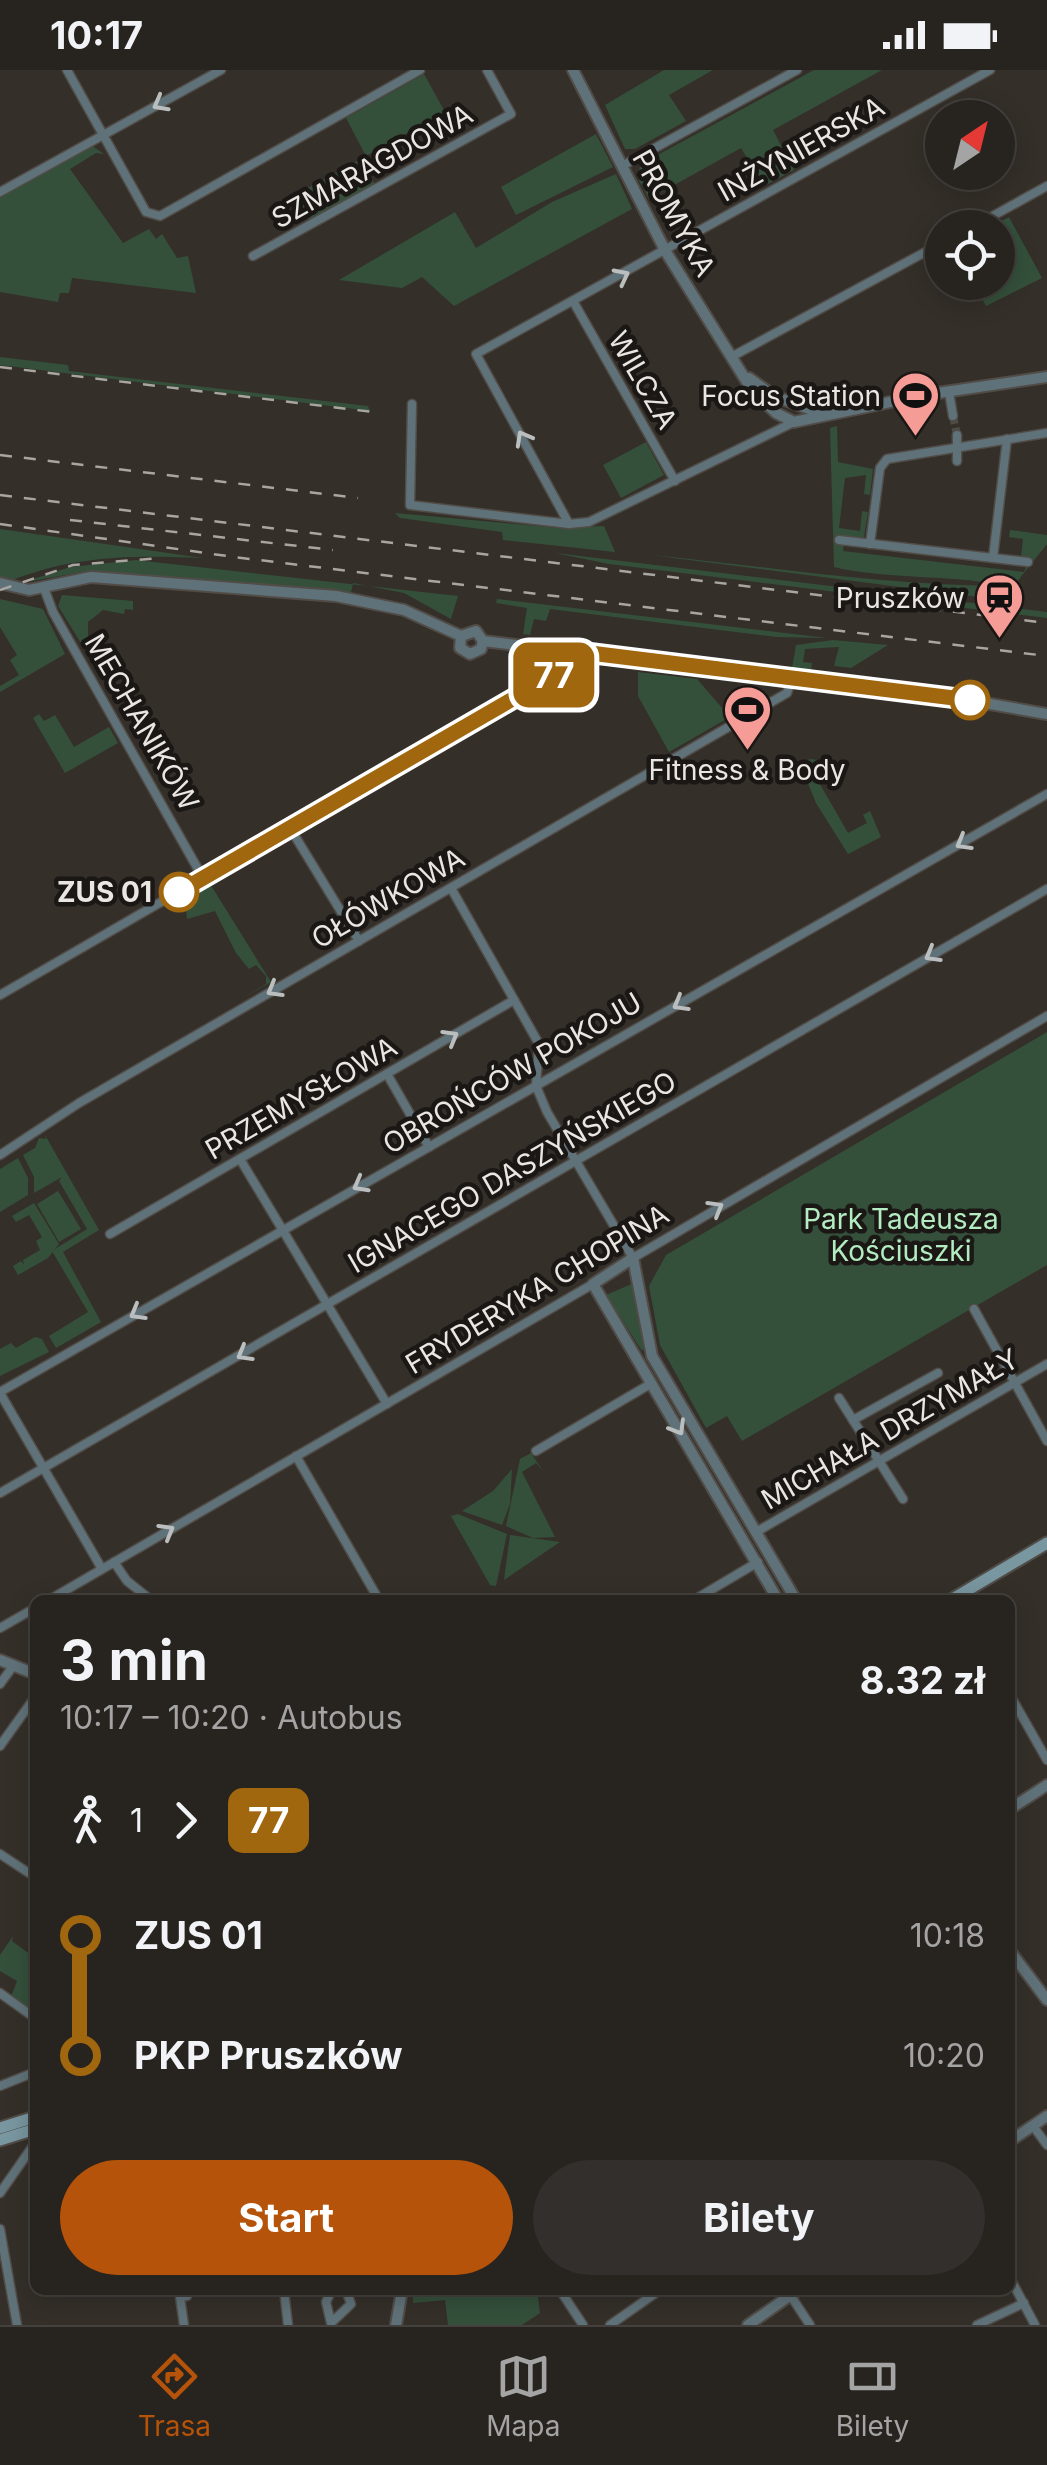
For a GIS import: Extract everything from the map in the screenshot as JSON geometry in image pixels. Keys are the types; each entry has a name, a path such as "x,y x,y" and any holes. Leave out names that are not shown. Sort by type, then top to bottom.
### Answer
{"main road":[{"path":"961,1595 1047,1543"},
{"path":"0,2128 30,2119"},
{"path":"0,2140 30,2131"}],"street":[{"path":"66,70 100,137 150,215 170,212 420,70"},
{"path":"0,192 220,70"},
{"name":"SZMARAGDOWA","path":"253,256 511,114 488,70"},
{"name":"PROMYKA","path":"572,70 666,252 763,402 794,422"},
{"path":"622,166 797,70"},
{"name":"INŻYNIERSKA","path":"569,524 476,354 990,70"},
{"path":"1004,210 1047,186"},
{"path":"734,356 925,252"},
{"name":"WILCZA","path":"572,301 675,481"},
{"name":"PROMYKA","path":"744,374 774,396 824,414"},
{"path":"412,404 410,505 569,524 607,516 794,422 1047,378"},
{"path":"949,392 953,416"},
{"path":"870,544 882,462 1047,433"},
{"path":"956,435 957,462"},
{"path":"993,558 1007,439"},
{"path":"839,540 1028,562"},
{"path":"0,584 19,590 44,588 86,577 336,596 404,610 461,636 476,631 483,641 1047,714"},
{"name":"MECHANIKÓW","path":"44,588 52,612 203,878"},
{"path":"461,636 459,644 466,653 478,652 483,641"},
{"path":"0,994 568,667 574,651"},
{"name":"OŁÓWKOWA","path":"0,1155 52,1120 787,693 792,678"},
{"name":"OBROŃCÓW POKOJU","path":"0,1393 1047,794"},
{"path":"290,828 358,941"},
{"path":"450,888 539,1044 536,1086 633,1258 652,1356 790,1595"},
{"name":"IGNACEGO DASZYŃSKIEGO","path":"0,1494 1047,889"},
{"name":"PRZEMYSŁOWA","path":"110,1234 514,1000"},
{"name":"FRYDERYKA CHOPINA","path":"58,1595 1047,1016"},
{"path":"540,1061 559,1072"},
{"path":"387,1074 429,1147"},
{"path":"240,1159 387,1404"},
{"path":"593,1284 775,1595"},
{"path":"974,1309 1047,1440"},
{"path":"640,1363 652,1356"},
{"name":"MICHAŁA DRZYMAŁY","path":"756,1532 1047,1364"},
{"path":"853,1420 938,1373"},
{"path":"536,1451 652,1383"},
{"path":"0,1393 102,1569"},
{"path":"840,1398 904,1498"},
{"path":"296,1456 376,1595"},
{"path":"114,1562 127,1582 144,1595"},
{"path":"702,1595 758,1562"},
{"path":"0,1628 30,1611"},
{"path":"0,1660 30,1672"},
{"path":"0,1684 14,1665"},
{"path":"1015,1704 1047,1760"},
{"path":"0,1746 30,1705"},
{"path":"1015,1806 1047,1786"},
{"path":"0,1854 30,1874"},
{"path":"1015,1958 1047,2000"},
{"path":"0,1993 30,2014"},
{"path":"0,2086 30,2074"},
{"path":"1015,2139 1047,2116"},
{"path":"1033,2126 1047,2145"},
{"path":"0,2193 30,2147"},
{"path":"0,2229 17,2325"},
{"path":"1015,2287 1034,2325"},
{"path":"285,2295 288,2325"},
{"path":"330,2295 326,2302 331,2324"},
{"path":"331,2324 351,2304 348,2295"},
{"path":"396,2325 401,2295"},
{"path":"562,2295 583,2325"},
{"path":"610,2325 653,2295"},
{"path":"748,2325 788,2295"},
{"path":"794,2295 810,2325"},
{"path":"184,2325 180,2297 188,2296"},
{"path":"976,2325 1024,2302"}],"green space":[{"path":"664,70 713,70 669,95 686,121 635,149 625,149 605,105"},
{"path":"814,70 882,70 773,130 794,170 764,186 741,148 649,199 637,177 641,164"},
{"path":"424,74 445,112 366,156 346,118"},
{"path":"596,134 613,167 516,215 501,187"},
{"path":"91,145 104,154 96,153 70,169 123,243 149,229 156,239 162,234 177,258 188,256 196,293 72,278 69,293 60,293 58,302 0,292 0,196"},
{"path":"361,159 375,185 310,221 295,195"},
{"path":"616,174 632,209 454,306 422,277 402,288 339,280 455,212 476,248 552,202"},
{"path":"1015,228 1042,278 1015,292"},
{"path":"0,357 68,365 69,371 368,406 370,411 0,365"},
{"path":"837,426 838,462 873,469 870,495 864,494 866,475 845,478 839,528 860,531 862,511 868,512 864,537 835,538 844,543 843,551 1024,572 1030,559 1021,557 1023,539 1009,537 1010,530 1047,535 1047,544 1012,588 834,567 830,428"},
{"path":"646,442 664,475 621,498 603,465"},
{"path":"395,513 559,528 604,526 615,552 503,540 502,532 400,518"},
{"path":"0,529 203,558 105,559 58,566 10,581 0,576"},
{"path":"555,553 1047,612 1047,618 609,564"},
{"path":"650,555 866,579 997,586 997,591 1009,592 1001,600"},
{"path":"136,560 353,584 351,593 88,571 21,583 70,567"},
{"path":"368,586 458,596 451,619 404,593"},
{"path":"62,595 133,601 133,610 125,609 124,614 103,610 88,622 88,643 101,655 97,669 58,606"},
{"path":"0,599 43,609 65,654 0,692 0,686 19,675 10,660 17,655 0,627"},
{"path":"497,599 827,638 777,637 550,609 546,621 534,619 530,635 523,634 527,608 496,603"},
{"path":"833,640 888,645 851,668 834,666 839,647 805,649 803,662 812,663 811,671 792,668 796,645"},
{"path":"638,672 697,679 730,717 669,752 638,696"},
{"path":"39,714 44,721 55,715 74,747 109,727 118,743 65,773 33,718"},
{"path":"810,759 841,763 845,768 837,771 826,767 814,774 848,833 867,823 863,815 870,811 881,837 848,854 816,803 803,771 799,773 795,766"},
{"path":"204,887 212,887 271,982 241,999 266,984 266,976 256,965 249,969 236,953 215,911 187,919 185,899"},
{"name":"Park Tadeusza Kościuszki","path":"1047,1032 1047,1265 742,1441 727,1416 706,1428 660,1345 649,1286 666,1255"},
{"path":"45,1135 99,1230 63,1252 101,1322 56,1348 49,1336 88,1312 52,1251 87,1229 59,1181 62,1177 34,1193 34,1177 23,1155 35,1148 39,1138 46,1139"},
{"path":"18,1158 28,1178 28,1195 0,1212 0,1169"},
{"path":"58,1191 81,1229 59,1242 37,1204"},
{"path":"34,1203 59,1244 48,1258 18,1275 13,1266 21,1261 24,1265 23,1260 40,1250 36,1241 42,1237 29,1215 16,1222 12,1216"},
{"path":"634,1283 645,1346 642,1351 606,1295"},
{"path":"35,1337 42,1339 49,1352 0,1376 0,1349 11,1343 16,1348"},
{"path":"531,1453 543,1471 536,1463 522,1472 555,1537 533,1538 506,1526 520,1459"},
{"path":"512,1469 510,1504 502,1525 462,1511 493,1491"},
{"path":"458,1514 507,1534 496,1586 490,1585 451,1516"},
{"path":"510,1535 560,1542 504,1580"},
{"path":"13,1936 12,1941 30,1954 30,2010 11,1997 17,1981 0,1971 0,1955"},
{"path":"413,2295 538,2295 540,2313 522,2325 448,2325 445,2300 413,2303"}],"tunnel":[{"path":"953,416 957,435"}],"railway":[{"path":"0,367 373,412"},
{"path":"0,455 358,498"},
{"path":"0,495 1047,623"},
{"path":"70,520 333,550"},
{"path":"0,524 234,557 1047,656"},
{"path":"0,590 73,565 160,558"}],"bus line":[{"name":"77","path":"179,892 568,667 574,651 970,700"}],"place":[{"name":"Focus Station","path":"916,438"},
{"name":"Pruszków","path":"1000,640"},
{"name":"Fitness & Body","path":"747,752"},
{"name":"ZUS 01","path":"179,892"}]}
